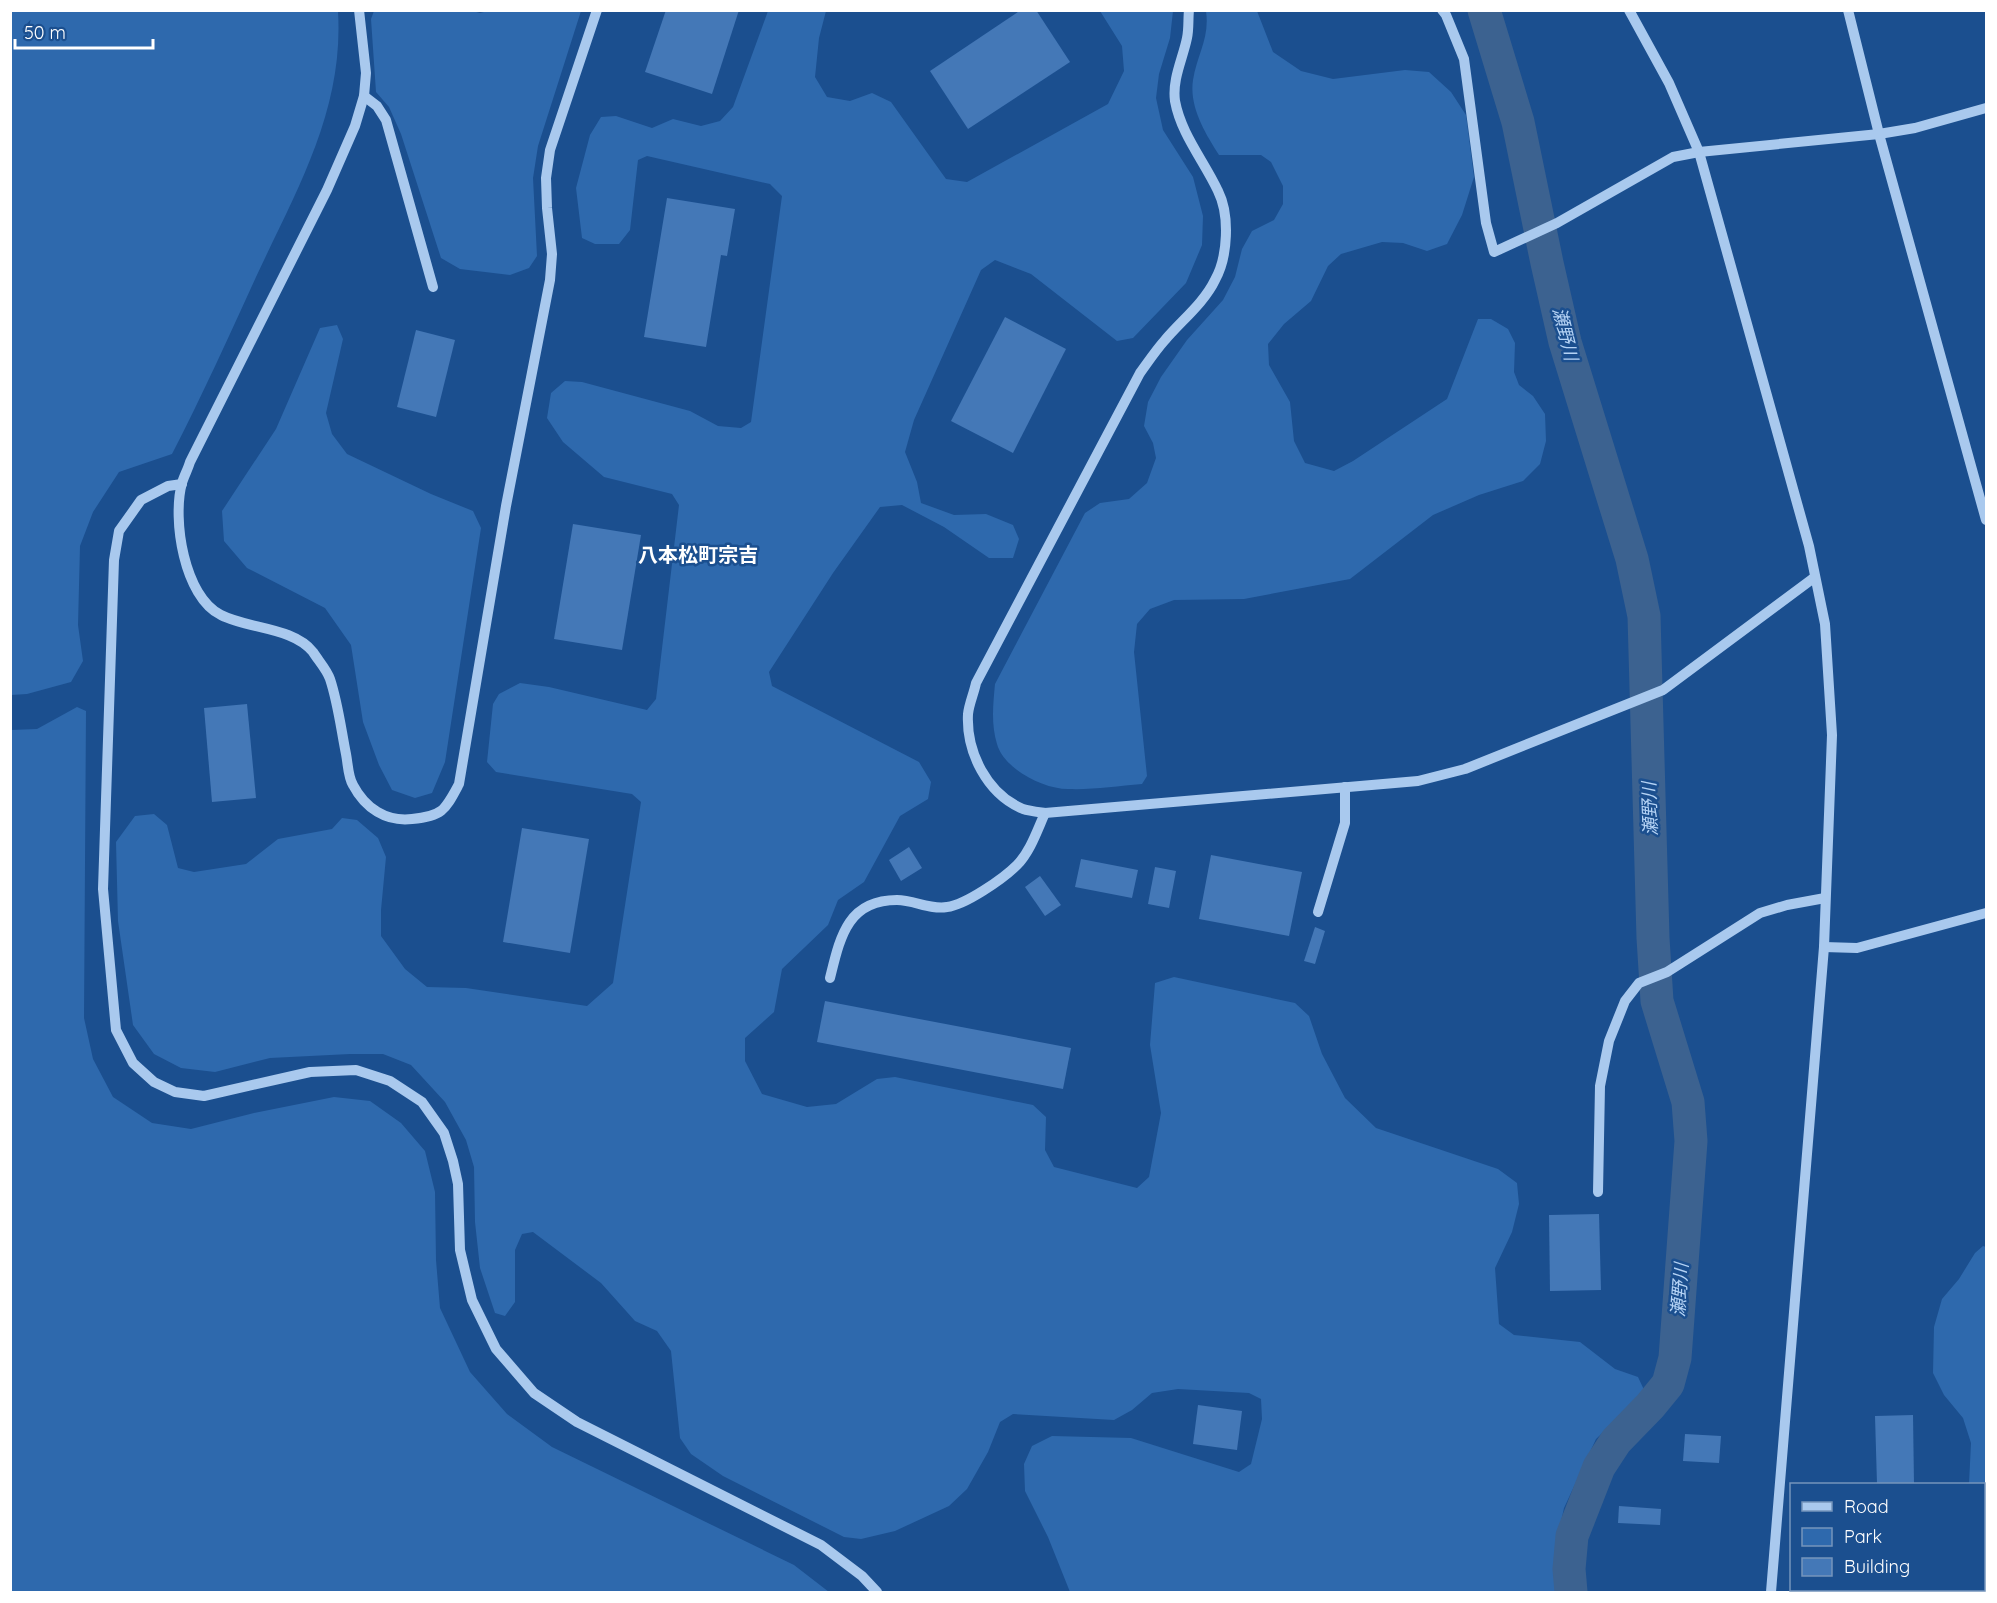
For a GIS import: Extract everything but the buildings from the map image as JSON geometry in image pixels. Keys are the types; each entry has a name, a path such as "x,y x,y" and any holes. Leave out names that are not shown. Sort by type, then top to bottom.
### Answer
{"lane":[{"path":"358,10 366,73 364,96 355,126 327,190 190,462 182,484 179,510 182,546 190,576 202,599 219,615 286,634 310,649 329,676 352,783 364,803 386,817 406,820 431,817 446,808 459,784 506,506 550,280 552,254 546,178 550,150 597,10"},
{"path":"1189,10 1187,37 1177,70 1175,99 1183,129 1220,194 1226,227 1224,253 1215,280 1140,373 976,683 968,713 971,747 985,777 1004,798 1023,809 1045,813 1418,781 1465,769 1576,723 1634,704 1663,690 1815,578"},
{"path":"1442,10 1464,59 1486,223 1494,252 1557,223 1673,157 1699,152 1879,134 1916,128 1986,108"},
{"path":"1629,10 1669,83 1699,152 1776,425 1826,624 1832,735 1824,947 1771,1593"},
{"path":"1848,10 1879,134 1986,520"},
{"path":"364,96 377,106 386,120 433,287"},
{"path":"182,484 168,486 141,500 119,531 114,560 103,889 116,1030 133,1063 154,1083 175,1092 204,1096 310,1072 356,1070 390,1081 422,1102 444,1133 453,1161 458,1184 459,1250 472,1300 496,1349 534,1393 577,1422 821,1545 862,1576 877,1593"},
{"path":"1318,912 1345,823 1345,788"},
{"path":"830,978 840,940 854,915 876,903 898,900 925,906 946,907 967,901 1017,865 1030,846 1045,813"},
{"path":"1598,1192 1600,1086 1609,1041 1625,1001 1639,983 1667,972 1760,914 1787,904 1825,898"},
{"path":"1824,947 1857,948 1986,913"}],"green space":[{"path":"11,10 338,11 338,47 326,115 302,180 172,454 119,472 93,512 80,546 78,625 83,661 71,682 27,694 11,695"},
{"path":"469,10 480,13 492,10 581,11 538,146 533,178 537,256 529,268 510,275 460,269 441,258 401,134 389,107 376,92 371,19 374,11"},
{"path":"768,11 826,11 819,38 815,77 827,97 850,101 872,93 891,102 946,179 967,182 1108,104 1124,71 1122,46 1100,11 1173,11 1170,38 1159,74 1156,98 1163,130 1193,177 1203,216 1202,245 1186,283 1133,338 1117,341 1031,274 995,260 981,270 914,420 905,452 917,482 921,503 954,515 986,514 1013,525 1019,539 1013,558 989,558 944,527 902,505 880,507 833,573 769,672 772,686 919,762 931,782 928,799 900,816 864,882 838,900 828,925 782,969 774,1012 745,1038 745,1061 762,1094 807,1107 836,1104 877,1079 895,1077 1033,1105 1046,1117 1045,1150 1054,1167 1137,1188 1149,1177 1161,1113 1150,1045 1155,983 1174,977 1295,1003 1309,1016 1322,1054 1345,1098 1376,1128 1498,1169 1517,1183 1519,1204 1512,1232 1495,1268 1499,1324 1514,1335 1580,1342 1615,1369 1638,1377 1645,1392 1596,1439 1564,1508 1554,1554 1557,1592 1070,1592 1048,1537 1025,1491 1024,1464 1032,1446 1052,1436 1131,1438 1239,1472 1251,1464 1262,1419 1261,1399 1249,1393 1178,1389 1152,1393 1132,1410 1114,1420 1013,1414 1000,1422 988,1452 967,1489 949,1506 895,1531 861,1539 844,1537 723,1476 691,1454 680,1438 671,1351 657,1331 635,1321 601,1283 533,1232 522,1234 515,1250 515,1302 505,1316 495,1313 480,1268 475,1222 474,1167 466,1140 445,1102 411,1065 383,1054 350,1054 270,1058 215,1072 181,1068 154,1054 133,1025 118,921 116,842 135,816 154,814 167,825 178,868 194,872 246,864 278,839 332,829 342,818 357,820 378,838 386,857 381,936 405,969 427,987 466,988 587,1006 613,983 641,802 632,794 496,772 487,762 493,704 499,694 520,683 549,687 647,710 656,699 679,505 672,494 604,477 563,442 547,418 551,393 565,381 582,382 690,411 718,426 741,428 751,422 782,196 770,184 647,156 638,160 630,230 619,244 595,244 582,238 576,188 590,135 601,117 616,116 652,128 673,119 701,126 720,121 733,107"},
{"path":"1206,11 1257,11 1273,52 1301,71 1333,79 1405,70 1429,72 1451,92 1466,115 1474,177 1462,215 1447,244 1427,251 1403,243 1382,242 1341,254 1328,266 1311,301 1284,324 1268,344 1269,365 1290,402 1294,441 1305,463 1334,471 1447,399 1478,319 1491,319 1508,329 1515,343 1514,372 1519,385 1533,396 1545,414 1546,441 1540,464 1523,481 1479,495 1433,515 1350,579 1244,599 1174,600 1150,609 1137,624 1134,652 1147,776 1142,784 1086,789 1058,788 1026,776 1008,762 1001,753 995,737 993,722 995,684 1085,513 1100,503 1129,499 1147,483 1156,458 1153,443 1144,426 1148,402 1161,377 1187,340 1223,300 1235,277 1242,249 1252,231 1274,220 1283,204 1283,186 1271,162 1261,155 1219,155 1199,119 1192,90 1205,38"},
{"path":"337,325 343,339 326,413 332,434 347,454 431,494 473,511 481,528 445,762 432,793 415,798 392,790 379,765 363,722 351,645 325,608 247,568 224,541 222,511 276,429 320,328"},
{"path":"77,707 86,711 84,1018 93,1059 113,1097 152,1123 191,1129 254,1113 334,1097 370,1101 401,1123 425,1151 435,1192 436,1260 440,1308 470,1372 507,1414 552,1447 794,1565 829,1592 11,1592 11,730 37,729"},
{"path":"1983,1246 1986,1247 1986,1592 1870,1592 1985,1591 1985,1483 1969,1483 1971,1443 1963,1418 1944,1395 1933,1373 1934,1327 1942,1299 1959,1279 1975,1253"}],"waterway":[{"name":"瀬野川","path":"1484,10 1518,122 1565,342 1632,559 1644,616 1653,938 1657,1001 1688,1102 1691,1141 1675,1358 1668,1384 1616,1441 1599,1467 1572,1536 1569,1569 1571,1592"}],"district":[{"name":"八本松町宗吉","path":"698,555"}]}
